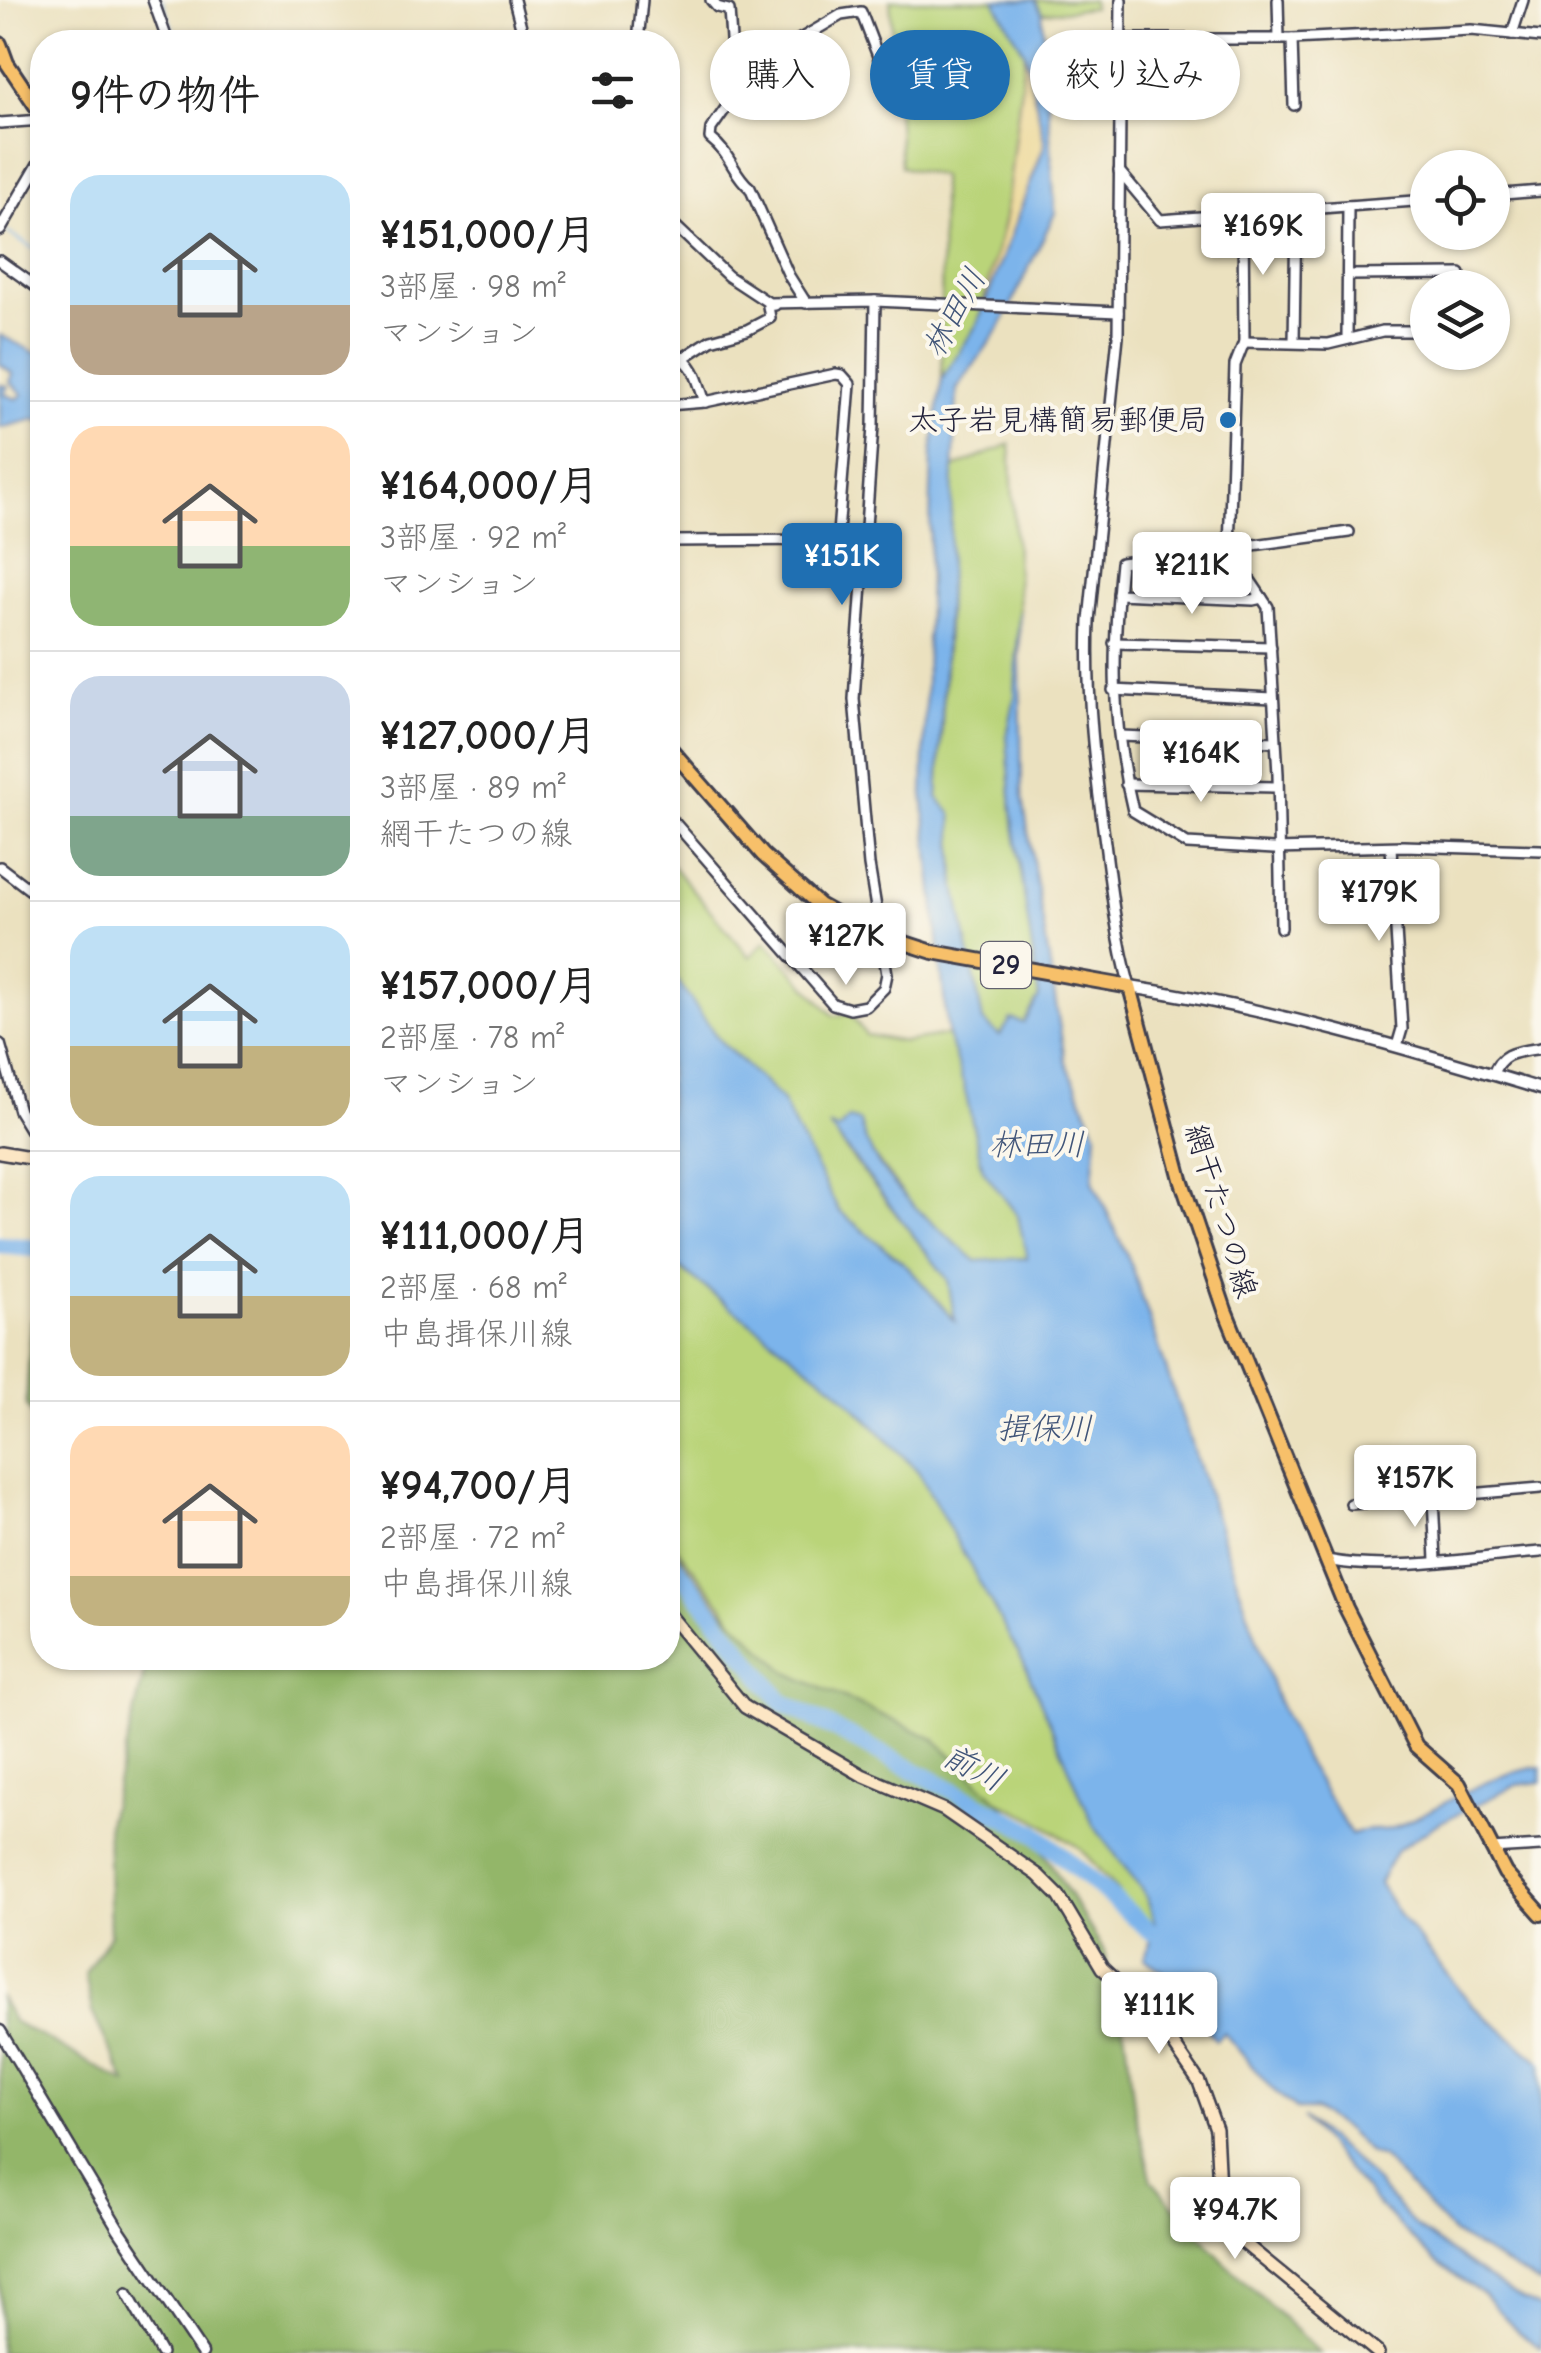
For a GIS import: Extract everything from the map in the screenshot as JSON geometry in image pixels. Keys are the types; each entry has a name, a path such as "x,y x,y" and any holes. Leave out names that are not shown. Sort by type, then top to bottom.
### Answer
{"main road":[{"path":"0,44 30,99"},
{"name":"29","path":"680,760 763,855 819,905 887,939 966,959 1125,986"},
{"name":"網干たつの線","path":"1125,986 1181,1179 1219,1291 1326,1560 1405,1728 1429,1760 1460,1784 1505,1873 1541,1914"},
{"path":"0,1153 30,1158"},
{"path":"680,1628 745,1707 862,1775 944,1810 1038,1875 1059,1896 1102,1968 1155,2017 1199,2082 1216,2129 1218,2194 1223,2219 1234,2234 1378,2353"}],"street":[{"path":"154,0 164,30"},
{"path":"514,0 523,30"},
{"path":"639,30 642,0"},
{"path":"712,0 717,7 729,10 730,30"},
{"path":"860,0 870,37"},
{"path":"1121,0 1122,30"},
{"path":"1278,0 1280,39"},
{"path":"1512,34 1523,0"},
{"path":"813,30 841,15 861,12"},
{"path":"1240,39 1471,30 1541,38"},
{"path":"1292,39 1294,105"},
{"path":"0,123 30,119"},
{"path":"717,120 710,138 726,151 750,188 805,303"},
{"path":"1120,120 1118,312 1088,665 1092,747 1125,986 1271,1013 1541,1089"},
{"path":"1119,171 1160,220 1410,201"},
{"path":"0,230 30,179"},
{"path":"1510,194 1541,191"},
{"path":"1347,337 1348,206"},
{"path":"1294,342 1296,208"},
{"path":"1244,214 1244,342 1235,366 1229,548 1268,607 1280,928"},
{"path":"680,230 728,276 768,303 874,301 1118,312"},
{"path":"0,261 30,282"},
{"path":"1348,275 1410,274"},
{"path":"680,830 833,1004 850,1009 866,1006 884,988 887,939 868,865 854,700 873,426 874,301"},
{"path":"683,358 710,340 747,330 770,318 768,306 805,303"},
{"path":"1244,342 1328,344 1382,331 1410,330"},
{"path":"680,358 694,370 705,402"},
{"path":"680,403 705,402 836,374 850,384 838,533 827,542 680,542"},
{"path":"1349,532 1121,562 1113,690 1133,811 1186,844 1541,850"},
{"path":"1118,594 1262,598"},
{"path":"1114,643 1271,647"},
{"path":"1113,690 1273,698"},
{"path":"1120,736 1275,742"},
{"path":"1126,784 1276,787"},
{"path":"1391,846 1402,1026 1397,1046"},
{"path":"0,867 30,889"},
{"path":"0,1044 19,1111 30,1130"},
{"path":"1493,1074 1505,1055 1541,1048"},
{"path":"1351,1504 1541,1488"},
{"path":"1433,1498 1436,1560"},
{"path":"1326,1560 1360,1566 1541,1552"},
{"path":"1491,1849 1541,1846"},
{"path":"0,2031 118,2228 202,2353"},
{"path":"128,2293 161,2353"}],"green space":[{"path":"890,0 994,0 1025,53 1005,219 978,323 942,379 941,176 901,167 898,120 1010,120 1010,30 892,30"},
{"path":"1035,0 1092,0 1093,8 1042,13"},
{"path":"1010,444 1019,611 1015,697 1007,736 1012,810 1039,997 1024,1023 999,1036 983,1021 955,883 952,814 938,799 951,469"},
{"path":"680,875 750,957 765,941 834,1016 850,1013 866,1035 904,1042 948,1035 983,1170 1018,1216 1028,1258 976,1262 909,1202 864,1142 831,1127 948,1280 957,1323 907,1266 839,1211 780,1098 719,1040 680,984"},
{"path":"680,1268 836,1388 918,1471 1024,1663 1093,1824 1147,1897 1156,1928 1148,1934 1137,1925 1118,1892 1081,1849 1035,1819 903,1755 763,1656 680,1552"},
{"path":"30,1348 30,1411 26,1404"},
{"path":"680,1557 720,1608 788,1673 935,1739 1034,1836 1104,1951 1127,2044 1135,2113 1152,2181 1223,2261 1320,2353 0,2353 0,1998 13,2021 126,2083 92,2012 85,1974 110,1934 107,1823 145,1670 680,1670"}],"sand":[{"path":"1025,53 1030,76 1030,120 1040,120 1045,144 978,323 1005,219"}],"water":[{"name":"揖保川","path":"994,0 1035,0 1042,13 1043,30 1030,30 1030,76 1025,53"},
{"name":"揖保川","path":"1040,120 1049,120 1055,213 1001,326 957,389 938,798 952,814 955,883 983,1021 1000,1036 1011,1019 1024,1023 1039,997 1012,810 1007,736 1015,697 1019,611 1022,793 1065,1060 1097,1133 1093,1181 1132,1267 1276,1697 1305,1760 1351,1834 1391,1829 1484,1783 1541,1767 1541,1782 1517,1785 1437,1824 1397,1850 1379,1883 1399,1915 1473,2006 1541,2062 1541,2285 1453,2233 1382,2157 1370,2153 1346,2130 1315,2110 1297,2110 1271,2088 1224,2033 1216,2040 1171,1991 1171,1978 1144,1958 1156,1928 1147,1897 1093,1824 1024,1663 918,1471 836,1388 680,1268 680,984 719,1040 780,1098 839,1211 907,1266 955,1321 948,1280 829,1126 838,1130 849,1119 860,1122 867,1143 891,1181 976,1261 1027,1258 1018,1216 983,1170 948,1035 923,794 932,454 942,379 978,323 1045,144"},
{"path":"0,335 30,350 30,420 0,428 0,385 8,386 4,394 17,399 23,394 10,382 13,374 0,364"},
{"path":"1303,2118 1363,2168 1416,2227 1506,2290 1541,2309 1541,2348 1519,2333 1483,2294 1437,2263 1380,2207"}],"waterway":[{"path":"162,0 173,30"},
{"path":"6,231 30,246"},
{"name":"前川","path":"0,1245 30,1248"},
{"name":"前川","path":"680,1572 782,1702 1035,1833 1152,1932 1175,1936"}],"place":[{"name":"太子岩見構簡易郵便局","path":"1228,420"}],"water label":[{"name":"林田川","path":"954,313"},
{"name":"林田川","path":"1037,1144"}]}
